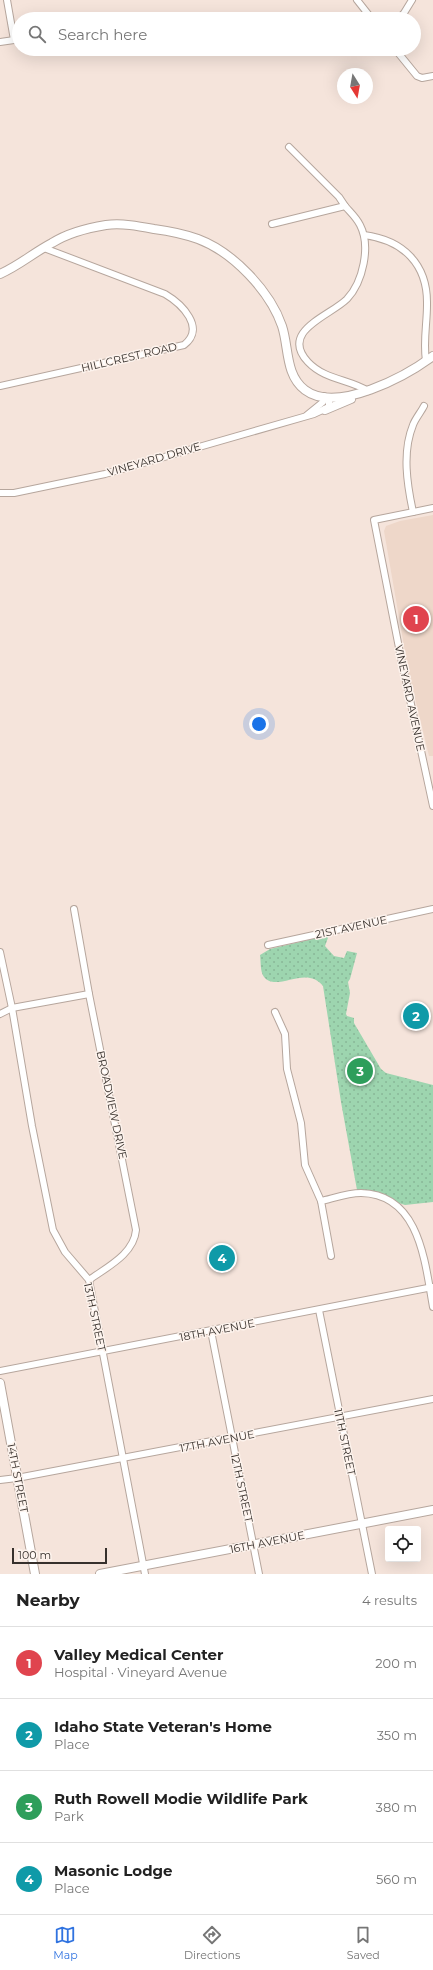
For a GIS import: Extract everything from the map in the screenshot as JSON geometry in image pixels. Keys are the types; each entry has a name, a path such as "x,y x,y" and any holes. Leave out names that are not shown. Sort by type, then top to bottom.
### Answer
{"street":[{"path":"7,0 12,29"},
{"path":"357,0 366,12"},
{"path":"405,12 412,0"},
{"path":"0,42 12,40"},
{"path":"401,56 417,76 422,78 433,76"},
{"path":"289,147 340,197 345,206 357,219 364,235 363,265 358,282 348,298 307,328 301,336 299,344 304,357 318,370 332,378 358,385 368,390"},
{"path":"272,224 345,206"},
{"path":"0,274 17,267 44,248 67,235 88,229 117,224 170,232 206,243 239,265 262,287 272,304 282,327 289,361 295,379 305,390 327,396 342,397 368,390"},
{"path":"325,410 430,359 424,345 427,305 426,293 415,261 402,248 392,242 364,235"},
{"name":"HILLCREST ROAD","path":"0,386 184,345 190,340 193,334 190,319 185,311 179,303 165,294 44,248"},
{"path":"325,410 330,406 327,396"},
{"name":"VINEYARD DRIVE","path":"307,415 322,403 327,396"},
{"path":"424,406 413,424 407,450 407,466 413,512 433,508"},
{"name":"VINEYARD DRIVE","path":"0,493 14,494 105,474 325,410"},
{"name":"VINEYARD AVENUE","path":"413,512 374,520 401,658 433,806"},
{"name":"21ST AVENUE","path":"268,945 433,908"},
{"name":"BROADVIEW DRIVE","path":"74,909 89,994 136,1230 134,1241 128,1251 89,1280"},
{"name":"13TH STREET","path":"0,952 12,1008 32,1126 53,1230 65,1252 89,1280 144,1570"},
{"path":"0,1014 12,1008 89,994"},
{"path":"275,1012 285,1034 287,1069 301,1123 305,1165 321,1201 332,1256"},
{"path":"321,1201 361,1193 381,1197 399,1207 412,1222 416,1232 431,1287 433,1307"},
{"name":"18TH AVENUE","path":"0,1371 431,1287"},
{"name":"11TH STREET","path":"319,1310 372,1574"},
{"name":"12TH STREET","path":"211,1331 259,1574"},
{"name":"14TH STREET","path":"0,1383 35,1574"},
{"name":"17TH AVENUE","path":"0,1480 124,1459 232,1439 340,1416 433,1400"},
{"name":"16TH AVENUE","path":"100,1574 144,1570 254,1544 433,1510"}],"shaded area":[{"path":"433,515 433,756 429,756 408,669 384,531 386,526 400,521"}],"green space":[{"path":"329,935 325,946 334,956 344,958 347,951 357,953 348,982 350,993 346,1014 347,1016 354,1018 354,1023 381,1069 386,1073 433,1085 433,1202 405,1205 357,1190 341,1102 323,986 316,980 308,978 276,982 270,981 263,975 260,955 270,949"}],"place":[{"name":"Valley Medical Center","path":"416,619"},
{"name":"Idaho State Veteran's Home","path":"416,1016"},
{"name":"Ruth Rowell Modie Wildlife Park","path":"360,1071"},
{"name":"Masonic Lodge","path":"222,1258"}]}
